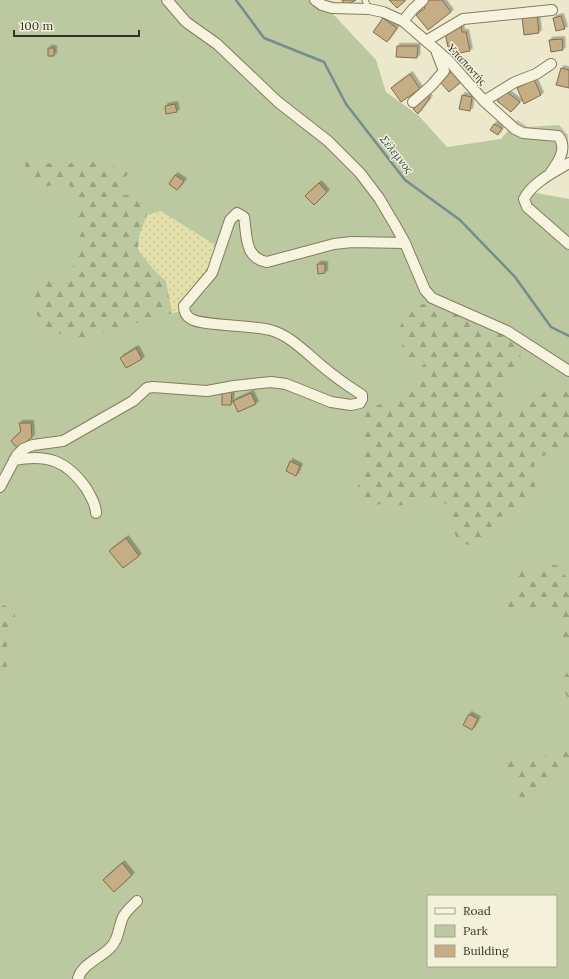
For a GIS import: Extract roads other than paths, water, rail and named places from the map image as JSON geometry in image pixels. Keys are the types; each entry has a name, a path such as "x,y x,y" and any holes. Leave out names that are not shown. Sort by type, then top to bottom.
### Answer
{"street":[{"path":"167,0 186,22 217,44 278,102 311,127 345,157 379,198 405,243 425,290 432,298 507,331 569,371"},
{"name":"Υπαπαντής","path":"315,0 322,5 332,8 367,4 403,21 430,44 484,100 518,131 530,134 552,134 560,138 563,146 561,155 549,175"},
{"path":"403,21 423,0"},
{"path":"413,102 431,86 444,71 443,65 430,44 463,19 552,10"},
{"path":"484,100 515,82 536,74 551,64"},
{"path":"569,163 549,175 526,196 525,203 533,213 569,244"},
{"path":"0,487 20,451 26,447 63,441 133,401 147,388 153,387 207,391 241,385 271,382 286,384 331,402 351,405 360,403 362,395 323,367 292,341 278,333 243,326 191,319 187,315 184,306 212,273 230,220 237,213 244,217 246,241 250,251 261,261 267,262 334,244 370,242 405,243"},
{"path":"14,460 38,457 54,460 65,466 80,480 88,491 96,509 96,513"},
{"path":"78,979 79,975 90,963 110,948 116,939 123,918 137,900"}],"waterway":[{"name":"Σέλεμνος","path":"236,0 264,38 324,62 346,104 405,180 460,220 515,277 551,327 569,336"}]}
